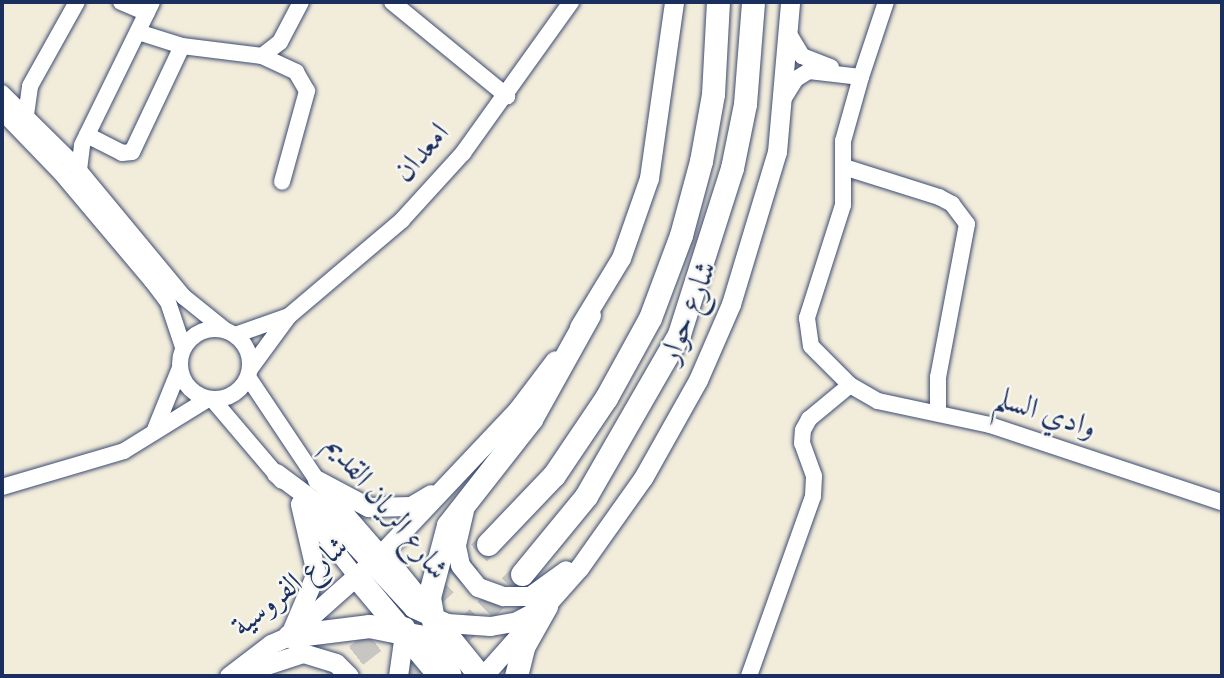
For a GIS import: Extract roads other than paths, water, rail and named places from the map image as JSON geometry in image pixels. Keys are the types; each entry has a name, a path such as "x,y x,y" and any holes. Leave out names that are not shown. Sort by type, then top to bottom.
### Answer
{"highway":[{"name":"شارع حوار","path":"488,544 554,475 606,398 650,318 681,235 701,161 713,94 719,2"},
{"name":"شارع حوار","path":"522,574 586,496 679,334 732,168 745,104 753,2"},
{"path":"450,676 437,643 431,616 429,597 436,556 448,525 531,419 589,315"},
{"name":"شارع الريان القديم","path":"369,565 431,616 458,653 481,676"},
{"name":"شارع الريان القديم","path":"369,565 403,632 440,676"},
{"path":"516,676 524,645 546,606"},
{"path":"289,636 351,626 403,632 458,653"}],"main road":[{"path":"317,480 368,507 387,509 411,506 447,485 518,409 589,315 621,258 649,178 674,2"},
{"name":"شارع حوار","path":"546,606 616,517 671,433 731,304 777,152 790,2"},
{"path":"276,473 315,502 402,599 431,616 456,624 490,626 517,621 546,606"},
{"name":"شارع الفروسية","path":"230,676 271,644 289,636 369,565 447,485"},
{"path":"467,499 458,528 460,565 478,587 503,596 530,597 560,576 616,517"},
{"path":"289,636 316,573 300,504"},
{"path":"398,676 403,632 402,599"},
{"path":"481,676 546,606"},
{"path":"230,676 303,653 336,663 349,676"}],"street":[{"path":"26,114 30,86 77,2"},
{"path":"79,170 87,135 150,7 121,2"},
{"path":"392,2 507,96"},
{"name":"امعدان","path":"249,373 289,316 402,220 507,96 571,2"},
{"name":"وادي السلم","path":"886,2 843,141 843,205 806,327 811,346 850,385 878,401 938,411 1222,502"},
{"path":"262,56 279,42 295,4"},
{"path":"138,32 182,46 262,56 296,72 307,91 282,182"},
{"path":"789,34 802,56 842,74"},
{"path":"87,135 122,153 132,152 182,46"},
{"path":"783,98 802,74 816,70 861,77"},
{"path":"2,92 30,86"},
{"path":"2,92 79,170 184,297 230,333 248,353 249,373 233,395 211,399 151,437 80,467 2,487"},
{"path":"2,112 61,173 168,302 183,347 180,370 151,437"},
{"path":"56,145 67,146 87,135"},
{"path":"844,167 939,197 953,204 967,224 938,377 938,411"},
{"name":"امعدان","path":"230,333 289,316"},
{"path":"183,347 205,330 230,333"},
{"path":"180,370 192,392 211,399"},
{"name":"شارع الريان القديم","path":"249,373 369,565"},
{"path":"748,676 813,496 814,476 802,443 803,430 809,419 850,385"},
{"name":"شارع الريان القديم","path":"211,399 300,504 369,565"}],"tunnel":[{"path":"329,676 429,599 488,544"},
{"path":"405,676 461,633 522,574"}]}
